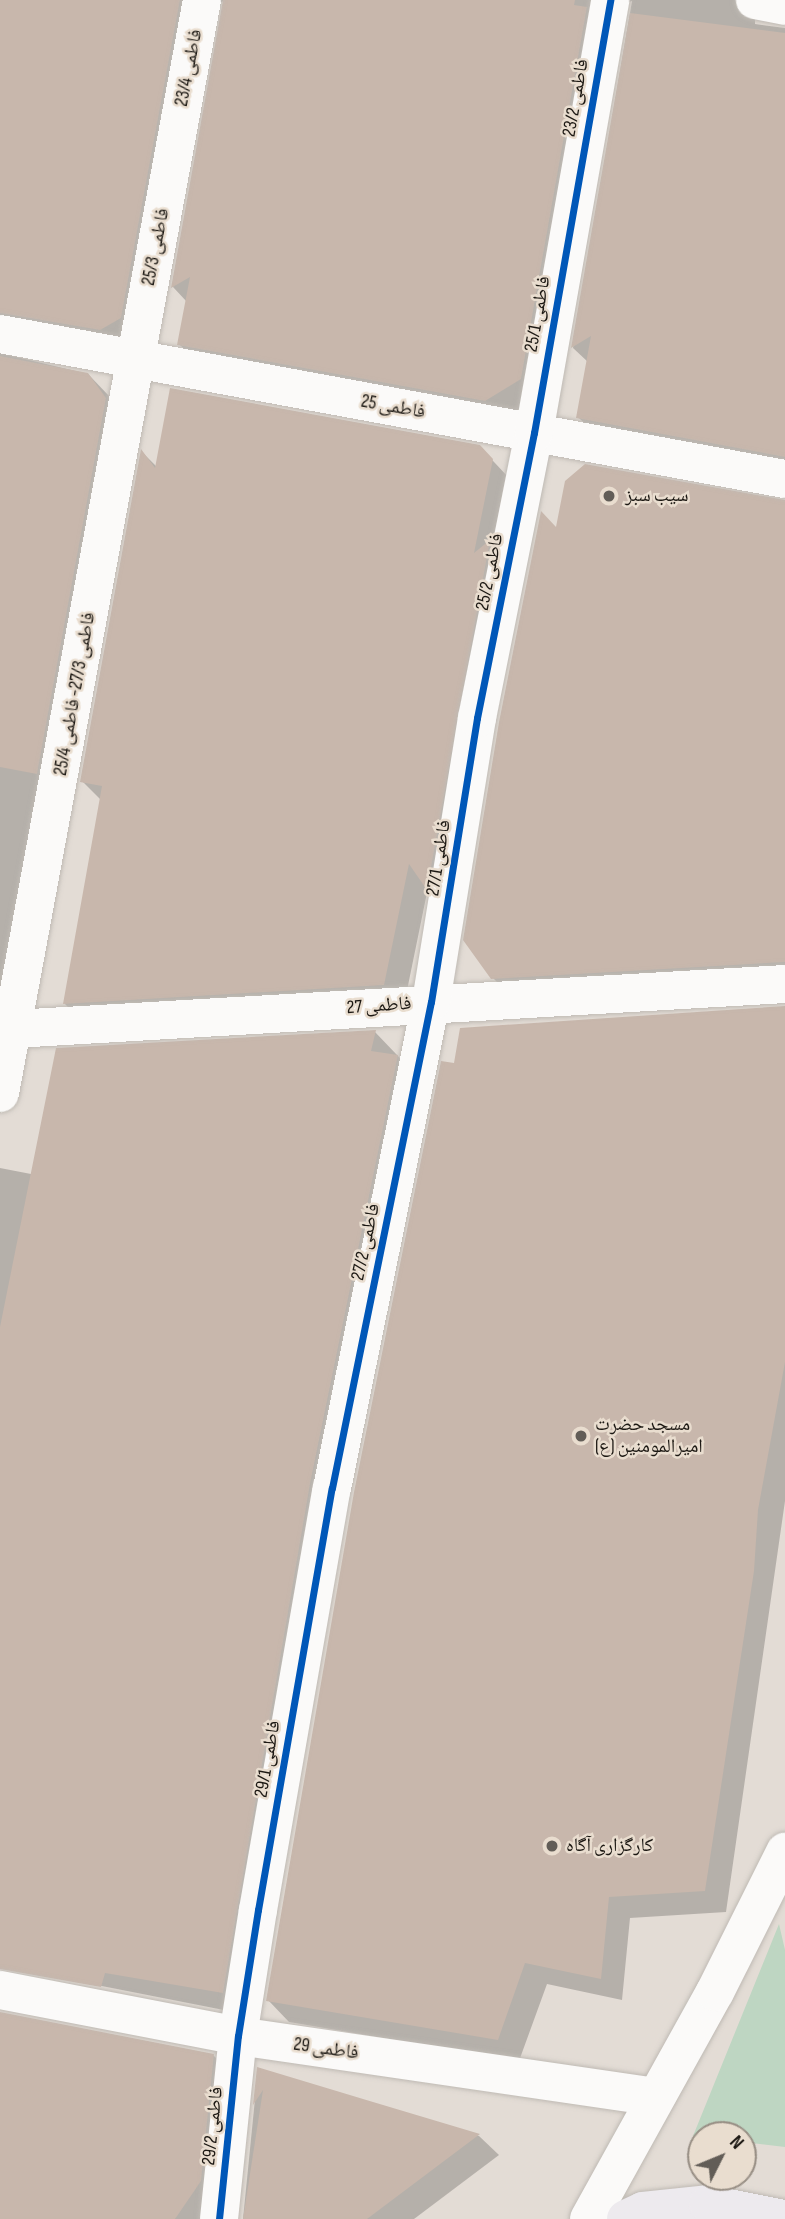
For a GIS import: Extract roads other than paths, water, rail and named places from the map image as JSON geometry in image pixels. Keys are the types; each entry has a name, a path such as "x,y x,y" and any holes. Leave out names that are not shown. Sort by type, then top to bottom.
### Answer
{"main road":[{"path":"626,2219 643,2211 708,2204 784,2219"}],"street":[{"name":"فاطمی 23/4","path":"177,136 202,0"},
{"name":"فاطمی 23/2","path":"574,201 610,0"},
{"path":"755,0 785,6"},
{"name":"فاطمی 25/3","path":"135,359 177,136"},
{"name":"فاطمی 25/1","path":"534,433 574,201"},
{"name":"فاطمی 25","path":"0,334 785,479"},
{"name":"فاطمی 27/3- فاطمی 25/4","path":"0,1093 14,1029 135,359"},
{"name":"فاطمی 25/2","path":"477,718 534,433"},
{"name":"فاطمی 27/1","path":"431,1002 477,718"},
{"name":"فاطمی 27","path":"14,1029 431,1002 785,984"},
{"name":"فاطمی 27/2","path":"332,1488 431,1002"},
{"name":"فاطمی 29/1","path":"238,2036 332,1488"},
{"path":"589,2219 715,1992 785,1852"},
{"name":"فاطمی 29","path":"0,1990 238,2036 655,2097"},
{"name":"فاطمی 29/2","path":"219,2219 238,2036"}],"place":[{"name":"سیب سبز","path":"609,496"},
{"name":"مسجد حضرت امیرالمومنین (ع)","path":"581,1436"},
{"name":"کارگزاری آگاه","path":"552,1846"}]}
